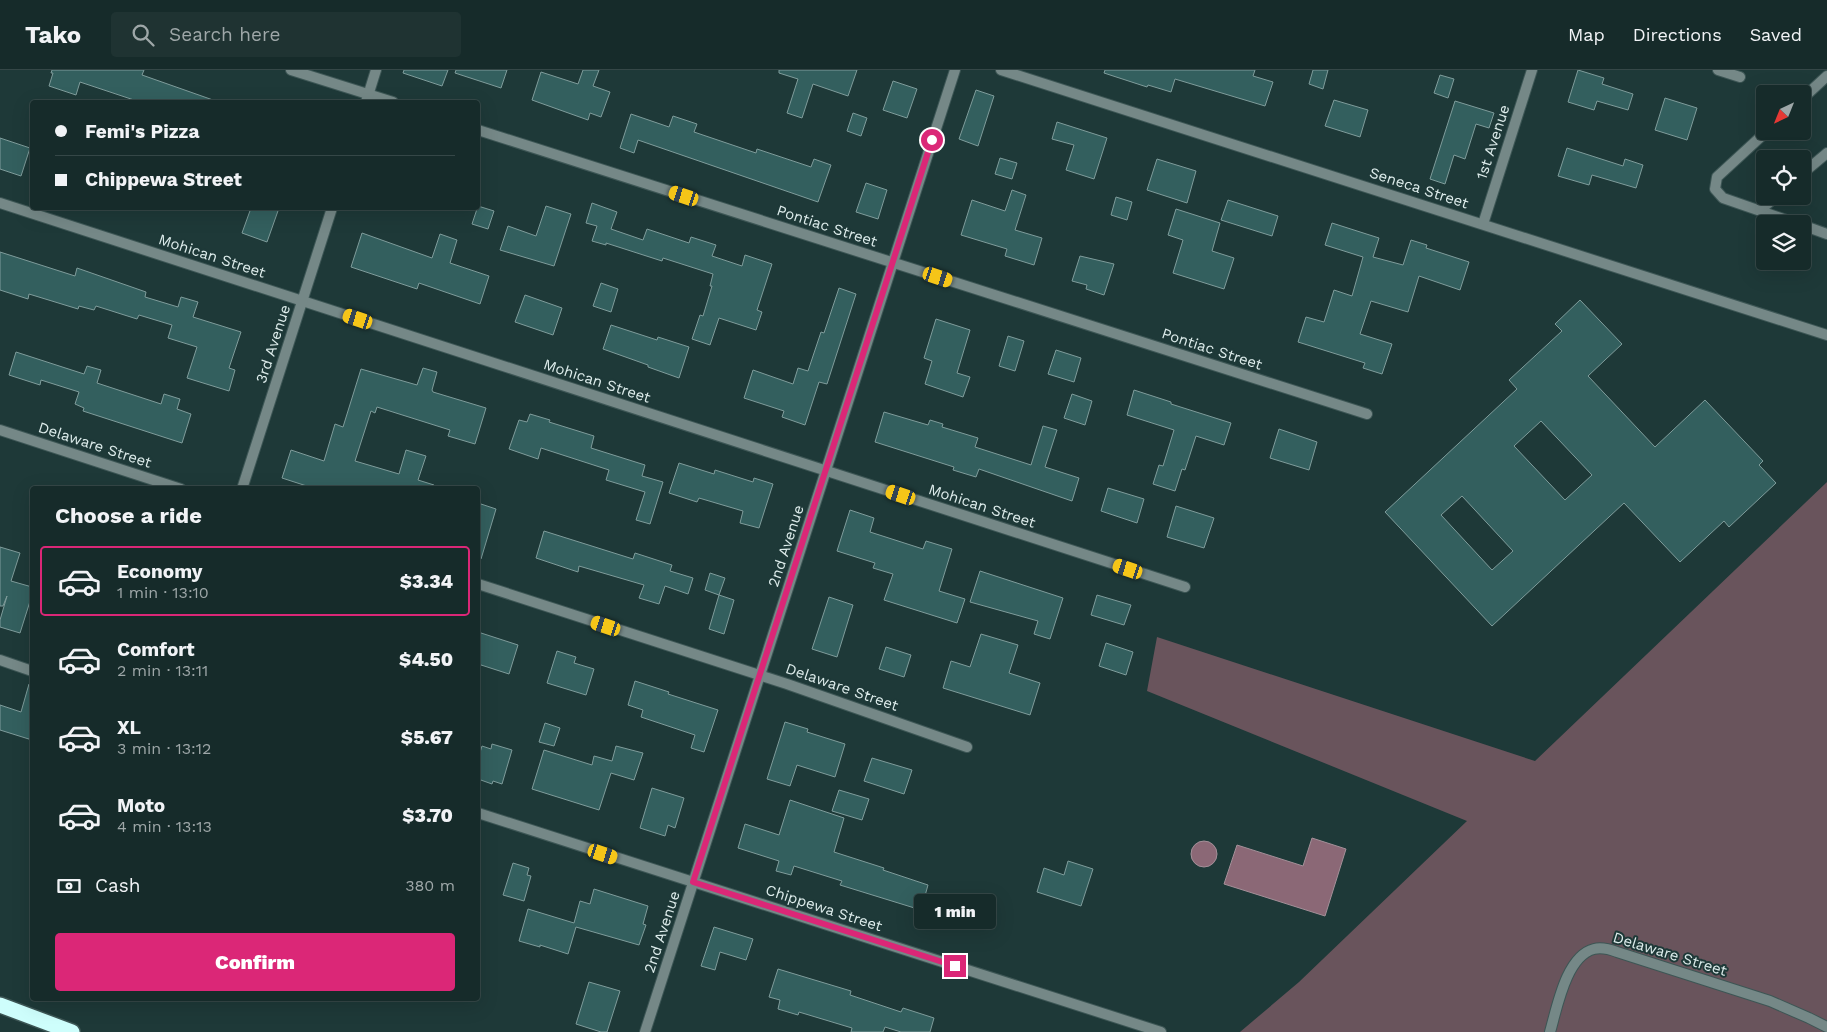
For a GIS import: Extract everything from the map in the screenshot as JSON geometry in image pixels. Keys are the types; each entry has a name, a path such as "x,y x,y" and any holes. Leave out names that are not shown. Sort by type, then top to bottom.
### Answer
{"highway":[{"path":"0,1005 72,1032"}],"street":[{"path":"291,70 367,99 376,70"},
{"name":"2nd Avenue","path":"645,1032 955,70"},
{"name":"Seneca Street","path":"1001,70 1827,335"},
{"name":"1st Avenue","path":"1483,224 1532,70"},
{"path":"1718,70 1740,77"},
{"path":"1811,91 1827,76"},
{"name":"Pontiac Street","path":"480,131 1367,414"},
{"path":"1758,140 1717,176 1715,189 1723,198 1774,215"},
{"path":"1811,166 1827,153"},
{"name":"Mohican Street","path":"0,203 1185,587"},
{"path":"1760,210 1766,205"},
{"name":"3rd Avenue","path":"243,486 331,210"},
{"path":"1811,227 1825,230"},
{"name":"Delaware Street","path":"0,430 173,486"},
{"name":"Delaware Street","path":"480,585 760,675 967,747"},
{"path":"0,660 30,669"},
{"name":"Chippewa Street","path":"480,814 1161,1032"},
{"name":"Delaware Street","path":"1550,1032 1574,964 1585,952 1599,948 1617,952 1770,1001 1827,1027"}],"shaded area":[{"path":"1827,482 1827,1032 1240,1032 1299,982 1467,821 1147,691 1157,637 1535,761"},
{"path":"1312,838 1346,849 1325,916 1224,884 1237,845 1303,866"},
{"path":"1204,841 1213,845 1217,854 1213,863 1204,867 1195,863 1191,854 1195,845"}],"building":[{"path":"52,70 144,70 142,75 213,100 134,100 80,82 76,95 49,86 53,73 51,73"},
{"path":"404,70 448,70 442,86 403,73"},
{"path":"456,70 507,70 501,88 455,73"},
{"path":"583,70 599,70 593,86 610,92 601,117 590,113 588,120 532,100 541,72 578,84"},
{"path":"779,70 857,70 848,96 813,84 802,118 787,113 798,79 779,73"},
{"path":"1105,70 1255,70 1253,76 1273,82 1265,106 1175,79 1171,92 1148,85 1147,87 1104,73"},
{"path":"1313,70 1328,70 1323,89 1309,84"},
{"path":"1578,70 1604,78 1602,84 1633,94 1628,110 1597,101 1594,110 1568,102"},
{"path":"1440,75 1454,79 1448,98 1434,93"},
{"path":"893,81 917,89 907,118 883,110"},
{"path":"976,90 994,96 978,146 959,139"},
{"path":"1665,98 1697,108 1687,140 1655,130"},
{"path":"1334,100 1368,110 1360,137 1325,126"},
{"path":"1455,101 1494,113 1489,128 1476,124 1465,159 1454,155 1445,184 1430,179"},
{"path":"853,113 867,118 861,136 847,131"},
{"path":"631,114 669,127 673,116 697,124 694,132 756,153 757,149 811,167 814,159 831,165 818,202 638,140 634,153 620,148"},
{"path":"1057,122 1107,138 1094,179 1066,170 1074,145 1052,139"},
{"path":"0,138 30,148 21,176 0,169"},
{"path":"1567,148 1623,166 1625,159 1643,165 1636,188 1592,175 1589,185 1558,176"},
{"path":"1000,158 1017,163 1012,179 995,174"},
{"path":"1157,159 1196,171 1187,203 1147,190"},
{"path":"866,183 887,190 878,219 856,212"},
{"path":"1012,190 1026,195 1015,230 1042,238 1034,265 1005,256 1007,249 961,235 972,200 1005,211"},
{"path":"1116,197 1132,202 1127,220 1111,215"},
{"path":"1228,200 1278,216 1272,236 1221,220"},
{"path":"592,203 617,212 611,229 643,240 647,229 689,243 691,237 716,245 712,256 742,266 745,255 772,264 757,310 762,312 756,330 719,318 710,345 692,339 700,315 703,316 712,286 710,286 713,274 663,258 662,261 606,243 606,245 592,241 597,226 586,223"},
{"path":"546,206 571,214 554,266 500,250 508,226 536,236"},
{"path":"480,207 494,211 488,229 472,224 477,210 480,210"},
{"path":"1176,209 1220,223 1212,251 1234,258 1224,289 1173,273 1183,240 1168,235"},
{"path":"250,210 278,210 267,242 242,233"},
{"path":"1332,223 1379,238 1373,257 1403,265 1411,240 1427,245 1426,248 1469,262 1460,290 1419,276 1408,312 1371,301 1360,334 1392,344 1382,374 1363,368 1365,363 1298,342 1306,317 1324,322 1334,290 1352,296 1363,257 1325,245"},
{"path":"362,233 432,258 440,234 457,240 450,263 489,276 480,304 419,283 417,289 351,267"},
{"path":"0,252 75,276 77,268 146,292 145,297 178,307 181,297 198,302 193,317 241,332 229,368 235,370 229,391 187,378 197,347 168,338 172,325 139,315 137,319 96,306 94,310 79,306 78,309 29,294 28,299 0,290"},
{"path":"1080,256 1114,264 1104,295 1086,289 1087,285 1072,281"},
{"path":"601,283 618,289 611,312 593,306"},
{"path":"839,288 856,294 827,384 819,382 805,425 782,417 784,411 744,398 753,370 793,384 798,368 808,371 821,332 824,333"},
{"path":"525,295 562,308 553,335 515,322"},
{"path":"1580,300 1622,344 1588,376 1655,447 1705,400 1763,461 1759,465 1776,483 1729,527 1724,521 1680,562 1624,503 1492,626 1385,512 1517,389 1509,380 1562,331 1555,324","holes":["1541,421 1592,475 1565,500 1514,446","1462,496 1513,551 1492,570 1441,515"]},
{"path":"936,319 970,330 957,373 970,377 963,397 925,384 932,361 924,358"},
{"path":"611,325 657,340 658,337 689,347 679,378 603,349"},
{"path":"1008,336 1024,341 1015,371 999,366"},
{"path":"1056,350 1081,358 1074,382 1048,374"},
{"path":"16,352 84,374 87,366 101,370 97,383 161,404 164,394 180,399 177,409 191,414 182,443 83,411 84,408 75,404 79,392 41,380 40,385 9,375"},
{"path":"423,368 437,372 433,392 486,408 475,444 448,436 450,430 377,407 375,413 371,411 355,461 399,474 406,450 426,456 418,480 434,486 307,486 282,478 291,450 324,461 335,424 343,427 361,369 417,385"},
{"path":"1134,390 1231,423 1224,445 1196,436 1185,470 1182,469 1175,491 1153,484 1159,465 1163,466 1174,430 1127,415"},
{"path":"1072,394 1092,401 1085,425 1064,418"},
{"path":"884,412 928,425 930,420 943,424 942,427 978,438 975,447 1031,465 1043,426 1057,430 1045,467 1079,478 1072,501 979,469 976,477 953,470 954,467 875,442"},
{"path":"530,414 594,436 591,448 645,465 642,476 663,482 650,524 636,520 645,492 606,480 609,470 541,448 538,459 509,449 519,420 527,422"},
{"path":"1279,429 1317,442 1309,470 1270,458"},
{"path":"679,463 714,474 715,470 753,482 754,478 773,484 759,528 740,523 743,511 699,498 697,502 669,493"},
{"path":"1108,488 1144,499 1137,523 1101,511"},
{"path":"480,504 496,509 480,559"},
{"path":"1176,506 1214,518 1204,548 1167,537"},
{"path":"850,510 874,518 870,532 923,549 926,541 952,549 939,591 965,599 957,623 884,600 893,574 873,568 875,563 837,551"},
{"path":"544,531 633,559 635,553 672,565 670,571 693,578 688,594 665,586 659,604 639,598 644,585 579,566 578,572 536,558"},
{"path":"0,547 20,553 11,581 30,586 30,601 20,633 0,627 0,620 7,596 3,606 0,606"},
{"path":"980,571 1063,598 1050,639 1034,634 1038,621 970,602"},
{"path":"710,573 725,578 719,595 705,590"},
{"path":"719,595 734,600 724,634 709,629"},
{"path":"1097,595 1131,605 1124,625 1091,615"},
{"path":"829,597 853,605 837,657 812,649"},
{"path":"480,633 518,645 509,674 480,665"},
{"path":"981,634 1018,645 1009,673 1040,683 1030,715 943,688 951,661 970,667"},
{"path":"1106,643 1133,652 1126,675 1099,666"},
{"path":"886,647 911,655 904,677 879,669"},
{"path":"557,651 576,657 574,663 594,669 586,695 547,683"},
{"path":"635,681 718,710 704,752 691,748 695,735 641,717 643,710 628,705"},
{"path":"29,684 30,739 0,730 0,705 21,712"},
{"path":"785,722 808,729 807,732 845,744 835,777 797,765 790,786 767,779"},
{"path":"545,723 560,728 554,746 539,742"},
{"path":"492,744 512,750 502,784 493,781 492,784 480,780 480,752 482,746 491,749"},
{"path":"616,746 643,753 634,780 611,773 599,810 532,789 544,750 592,765 594,756 612,761"},
{"path":"872,758 912,770 904,794 864,781"},
{"path":"652,788 684,798 675,828 668,825 665,836 640,828"},
{"path":"839,790 869,799 862,820 832,811"},
{"path":"790,800 844,818 834,852 928,885 921,910 840,885 842,881 794,866 791,875 776,871 779,861 738,848 745,824 779,835"},
{"path":"1068,861 1093,869 1081,906 1037,892 1044,868 1064,875"},
{"path":"513,863 529,868 527,875 531,876 524,901 503,895"},
{"path":"594,889 648,906 643,924 646,925 639,945 576,927 568,954 540,945 540,947 519,941 528,909 574,923 580,901 590,904"},
{"path":"714,927 753,939 746,960 720,952 715,970 701,966"},
{"path":"778,969 851,991 850,995 901,1012 903,1008 934,1018 930,1032 901,1032 885,1027 883,1032 851,1032 852,1028 799,1012 798,1015 778,1009 780,1000 769,997"},
{"path":"589,982 620,991 607,1032 576,1024"}],"route":[{"path":"932,140 693,882 955,966"}]}
